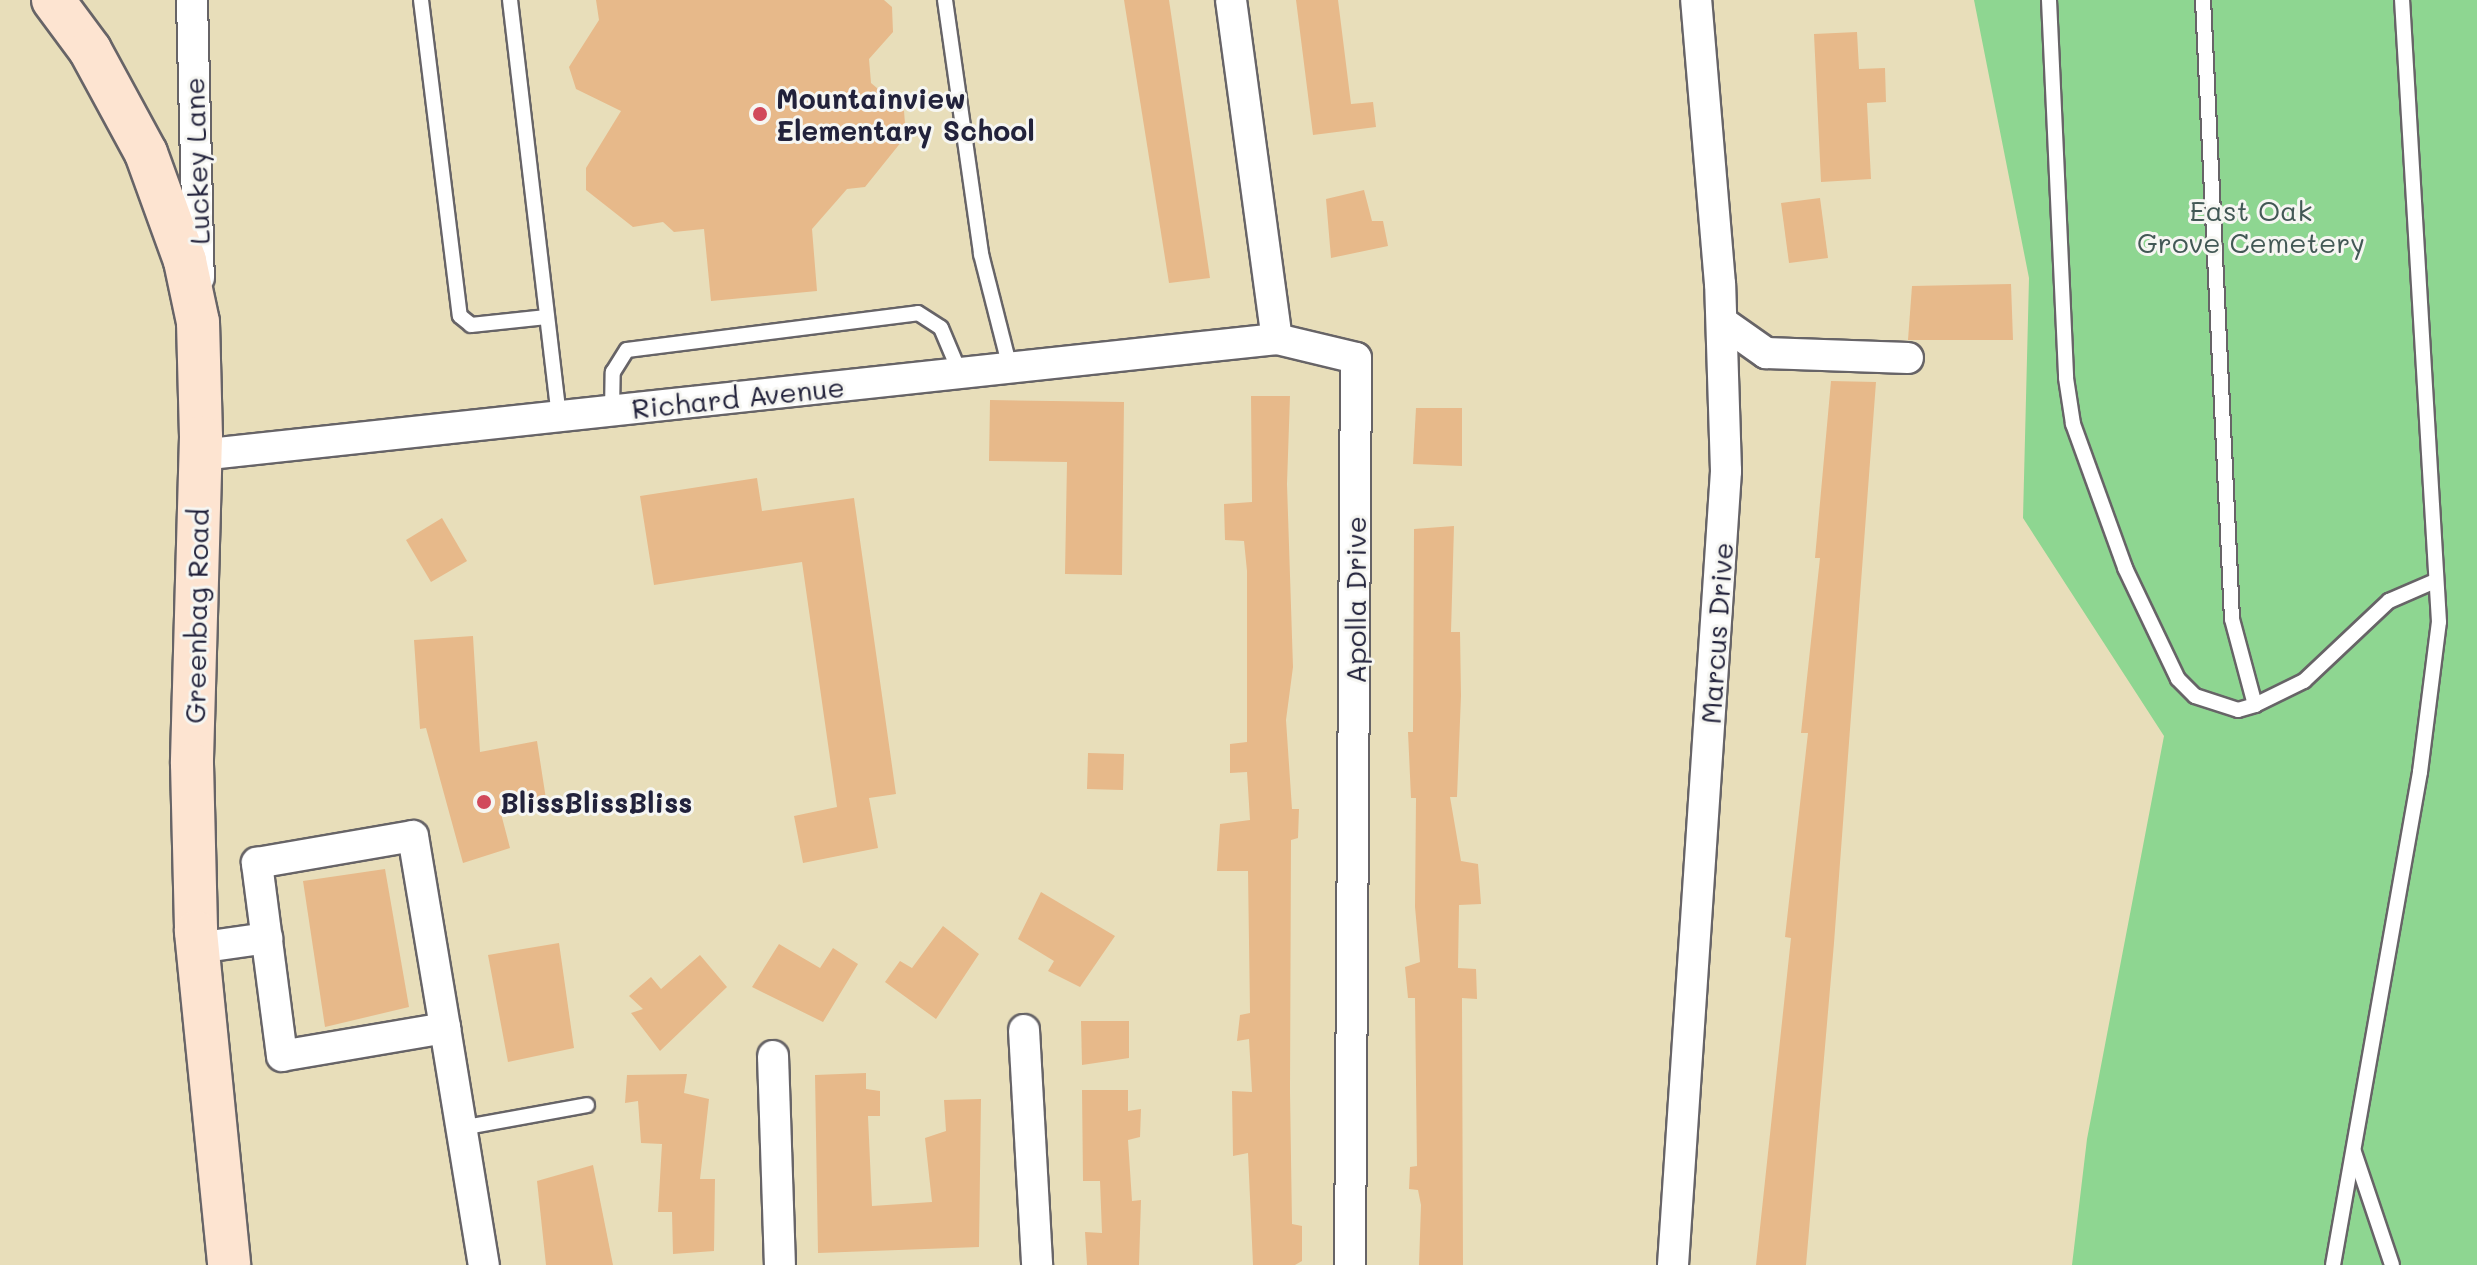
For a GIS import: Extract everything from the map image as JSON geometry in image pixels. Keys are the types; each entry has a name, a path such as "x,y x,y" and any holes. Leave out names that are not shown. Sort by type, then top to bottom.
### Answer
{"main road":[{"name":"Greenbag Road","path":"53,0 90,50 146,153 185,261 198,322 200,455 192,764 197,948 229,1265"}],"street":[{"name":"Luckey Lane","path":"192,0 198,322"},
{"path":"1231,0 1277,339"},
{"name":"Marcus Drive","path":"1673,1265 1726,471 1722,322 1696,0"},
{"path":"1722,322 1766,353 1908,358"},
{"name":"Richard Avenue","path":"200,455 1277,339"},
{"name":"Apolla Drive","path":"1277,339 1356,358 1350,1265"},
{"path":"445,1028 282,1056 257,863 413,836 445,1028 461,1128 484,1265"},
{"path":"197,948 267,938"},
{"path":"1024,1030 1037,1265"},
{"path":"773,1056 780,1265"}],"lane":[{"path":"421,0 460,316 471,325 547,317"},
{"path":"510,0 559,416"},
{"path":"945,0 981,254 1010,368"},
{"path":"2049,0 2066,378 2073,424 2125,568 2178,679 2195,696 2216,706 2238,710 2255,705 2304,681 2389,601 2435,581"},
{"path":"2203,0 2232,619 2255,705"},
{"path":"2333,1265 2424,743 2439,622 2402,0"},
{"path":"612,411 613,372 627,350 918,313 941,328 960,373"},
{"path":"461,1128 587,1105"},
{"path":"2354,1150 2392,1265"}],"green space":[{"name":"East Oak Grove Cemetery","path":"1974,0 2477,0 2477,1265 2072,1265 2087,1139 2164,736 2023,518 2029,278"}],"building":[{"name":"Mountainview Elementary School","path":"596,0 884,0 892,7 893,32 869,59 871,83 904,111 906,136 865,187 847,189 812,229 817,291 711,301 704,229 674,232 663,222 633,227 586,190 586,168 621,111 576,89 569,67 599,20"},
{"path":"1124,0 1169,0 1210,278 1169,283"},
{"path":"1296,0 1338,0 1351,104 1373,102 1376,127 1313,135"},
{"path":"1857,32 1859,69 1885,68 1886,102 1867,103 1871,179 1821,182 1814,34"},
{"path":"1364,190 1372,221 1383,221 1388,246 1331,258 1326,199"},
{"path":"1820,198 1828,258 1789,263 1781,203"},
{"path":"2011,284 2013,340 1908,340 1912,286"},
{"path":"1831,381 1876,382 1834,943 1806,1265 1756,1265 1791,938 1785,937 1808,733 1801,733 1820,558 1815,558"},
{"path":"1251,396 1290,396 1287,484 1293,667 1286,720 1292,809 1299,809 1298,838 1291,840 1290,1092 1292,1224 1302,1226 1302,1261 1295,1265 1253,1265 1248,1153 1233,1156 1232,1091 1252,1092 1249,1039 1237,1041 1240,1015 1250,1013 1248,871 1217,871 1220,824 1250,820 1247,772 1230,773 1230,744 1247,742 1247,571 1244,541 1225,540 1224,504 1252,502"},
{"path":"990,400 1124,402 1122,575 1065,574 1067,462 989,461"},
{"path":"1416,408 1462,408 1462,466 1413,464"},
{"path":"757,478 762,511 854,498 896,794 869,798 878,848 803,863 794,816 837,807 802,562 654,585 640,496"},
{"path":"442,518 467,561 431,582 406,540"},
{"path":"1454,526 1451,632 1460,632 1461,696 1457,797 1450,797 1461,861 1478,864 1481,904 1459,905 1458,968 1476,969 1477,999 1462,998 1463,1265 1419,1265 1421,1205 1418,1190 1409,1189 1410,1167 1417,1166 1415,998 1408,998 1405,967 1420,962 1415,907 1416,798 1411,798 1408,732 1413,732 1414,529"},
{"path":"473,636 480,752 537,741 546,799 499,806 510,848 463,863 426,728 420,729 414,640"},
{"path":"1088,753 1124,754 1123,790 1087,789"},
{"path":"385,869 409,1007 325,1027 303,881"},
{"path":"1041,892 1115,936 1080,987 1048,971 1054,961 1018,939"},
{"path":"943,926 979,954 936,1019 885,982 900,961 912,968"},
{"path":"559,943 574,1048 508,1062 488,955"},
{"path":"779,944 820,968 833,948 858,964 823,1022 752,987"},
{"path":"700,955 727,987 660,1051 631,1013 643,1009 629,996 651,977 661,989"},
{"path":"1081,1021 1129,1021 1129,1058 1082,1065"},
{"path":"866,1073 866,1089 880,1091 880,1116 868,1116 872,1206 932,1202 925,1138 946,1131 944,1100 981,1099 979,1247 818,1253 815,1075"},
{"path":"687,1074 684,1093 709,1099 700,1179 715,1179 714,1251 673,1254 672,1212 658,1212 662,1144 641,1143 638,1101 625,1103 627,1075"},
{"path":"1082,1090 1128,1090 1128,1111 1141,1109 1140,1137 1128,1140 1132,1201 1141,1200 1139,1265 1087,1265 1085,1232 1102,1233 1100,1181 1083,1181"},
{"path":"593,1165 613,1265 546,1265 537,1181"}],"place":[{"name":"Mountainview Elementary School","path":"760,114"},
{"name":"BlissBlissBliss","path":"484,802"}]}
